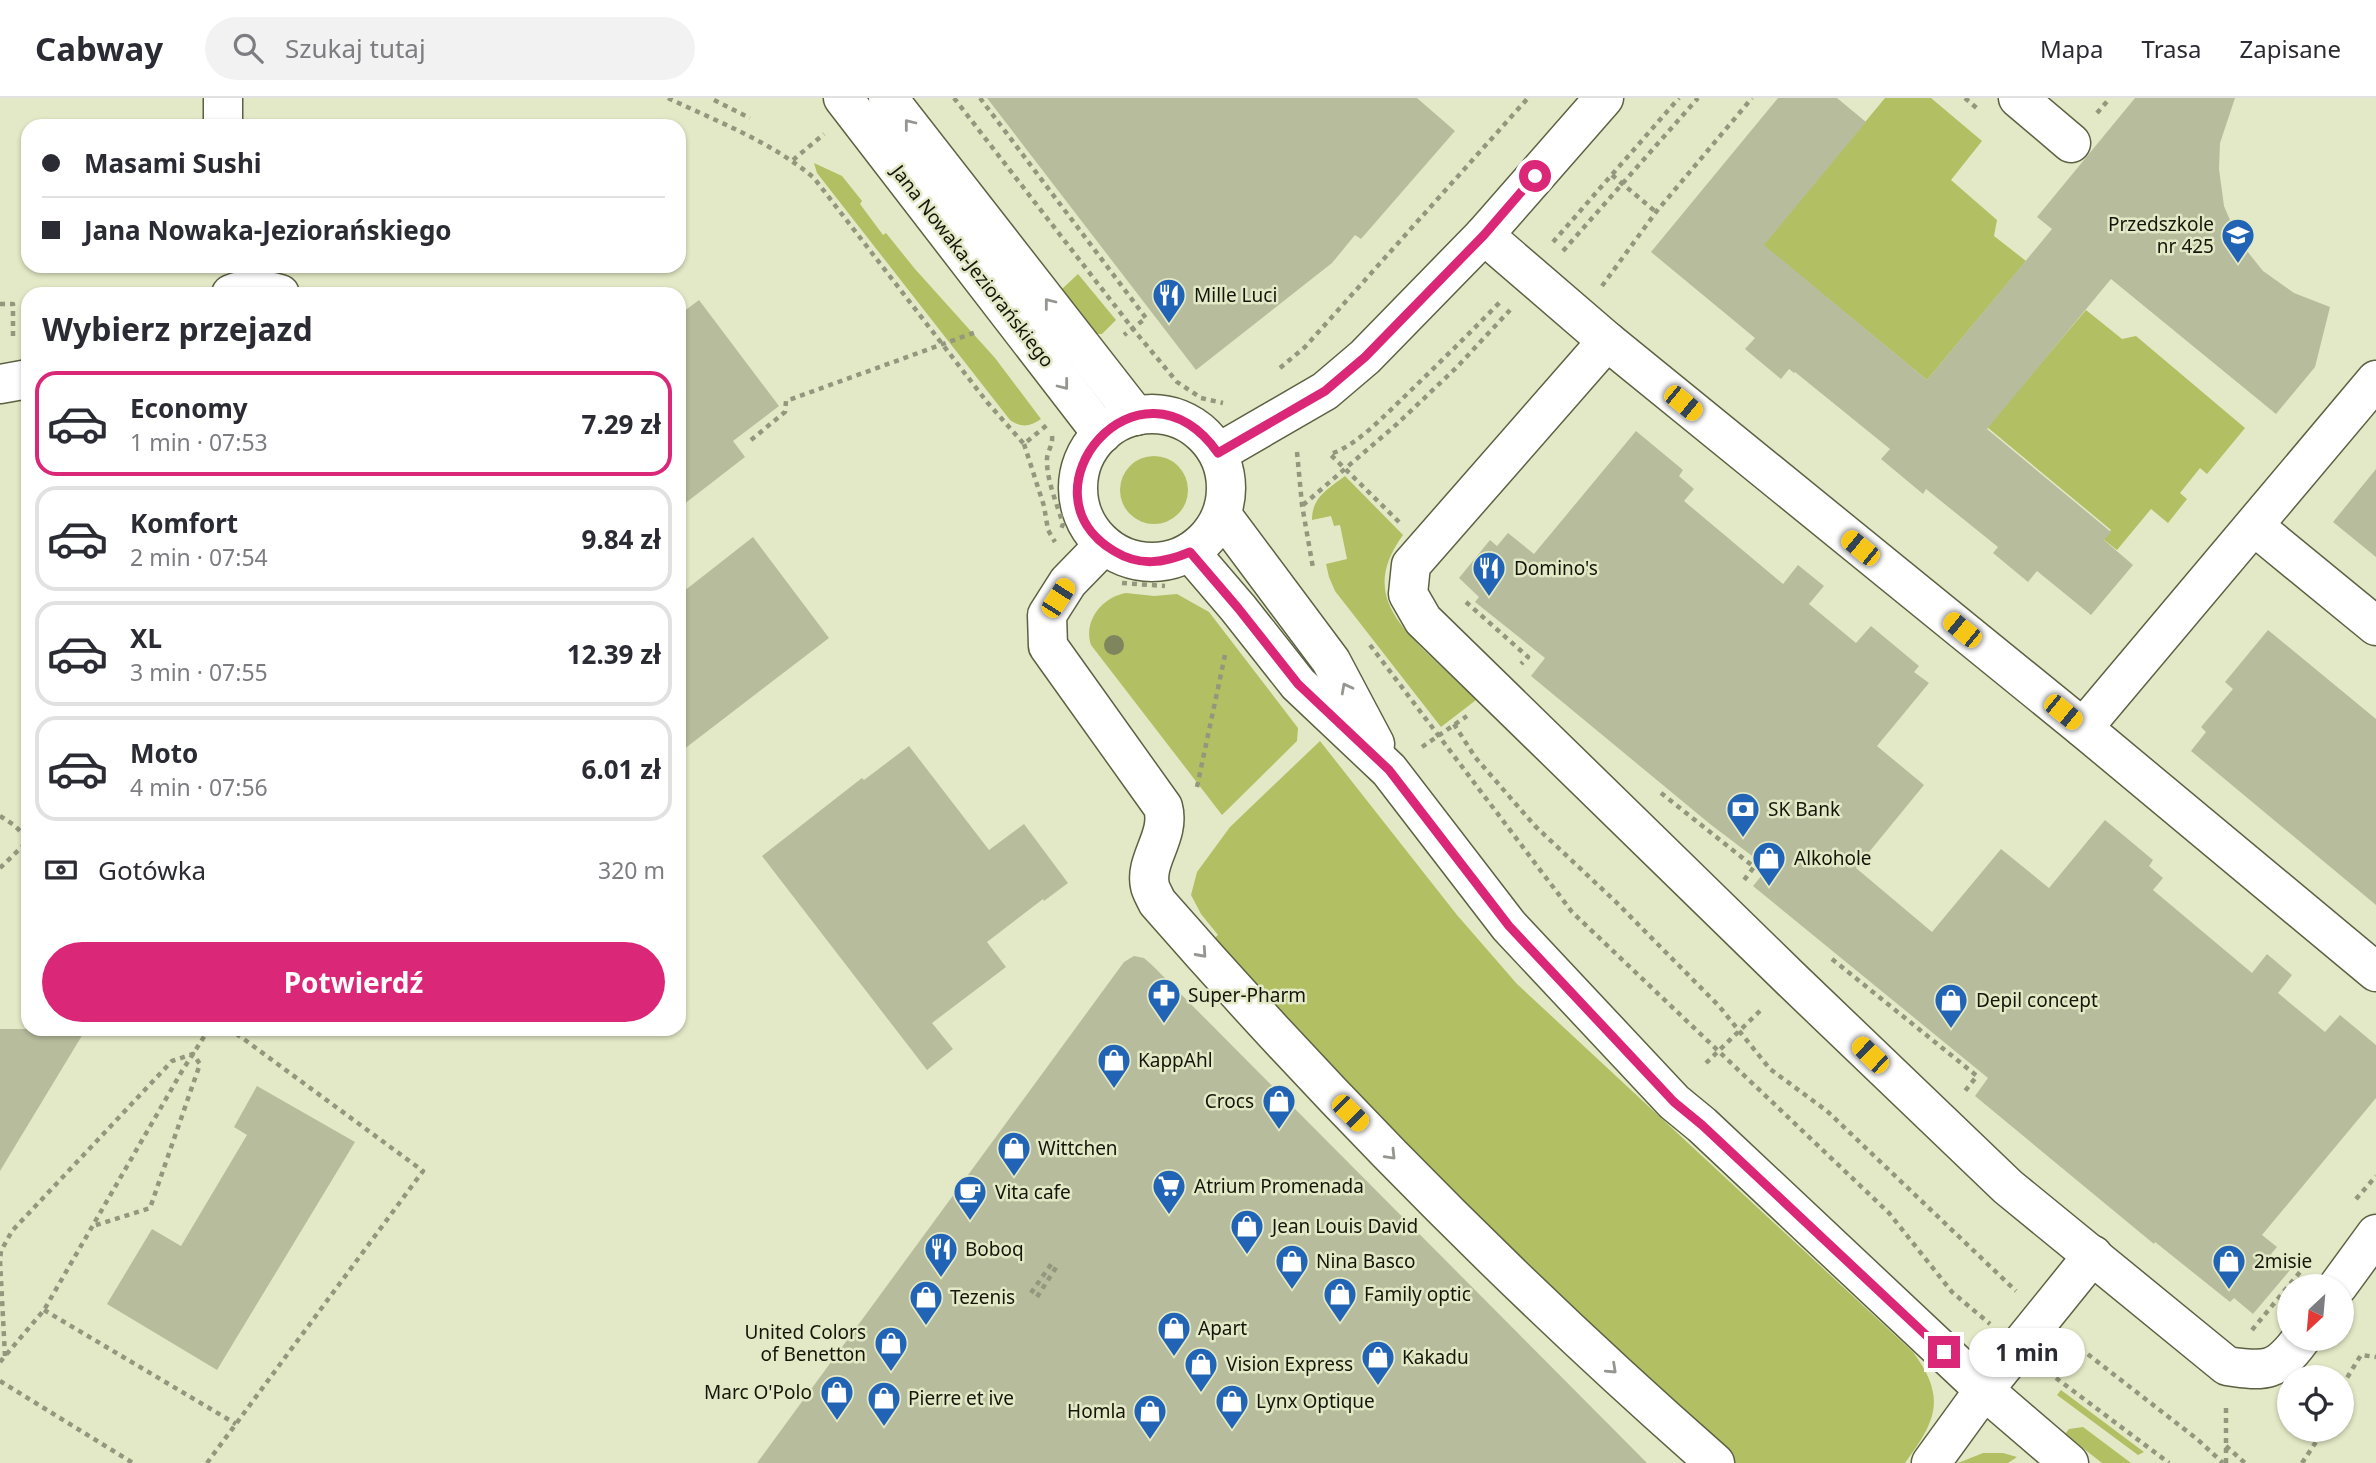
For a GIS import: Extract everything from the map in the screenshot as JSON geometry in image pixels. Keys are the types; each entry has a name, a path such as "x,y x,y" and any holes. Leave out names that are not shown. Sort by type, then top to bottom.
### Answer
{"street":[{"path":"223,98 223,119"},
{"name":"Jana Nowaka-Jeziorańskiego","path":"843,98 1102,434"},
{"name":"Jana Nowaka-Jeziorańskiego","path":"888,98 1136,416"},
{"path":"1218,453 1325,391 1365,357 1484,235 1604,98"},
{"path":"2018,98 2071,143"},
{"path":"1484,235 1607,341 2083,728 2376,972"},
{"path":"1607,341 1411,565 1408,594 1423,620 1791,980 2008,1187 2227,1366 2260,1371 2287,1359 2293,1351"},
{"path":"0,384 21,380"},
{"path":"2083,728 2376,380"},
{"path":"1155,414 1191,425 1218,453 1225,473 1226,494 1222,515 1209,536 1190,552 1169,561 1146,563 1124,557 1104,545 1090,530 1081,510 1078,490 1080,469 1089,450 1112,426 1136,416 1155,414"},
{"path":"1222,515 1331,661 1389,770"},
{"path":"2254,526 2376,626"},
{"path":"1104,545 1068,582 1047,615 1048,646 1163,807 1166,818 1164,830 1149,876 1150,887 1157,902 1277,1036 1464,1228 1562,1323 1713,1462"},
{"path":"1190,552 1298,684 1389,770 1509,926 1674,1102 1702,1125 1984,1390 2069,1463"},
{"path":"2348,1274 2376,1234"},
{"path":"1931,1463 1984,1390 2092,1255"}],"path":[{"path":"668,98 793,160 814,178 987,402 1024,444 1044,506 1048,530 1058,545"},
{"path":"954,98 1177,383 1201,398 1229,405"},
{"path":"1272,375 1305,347 1528,98"},
{"path":"1552,243 1679,98"},
{"path":"1595,295 1656,212 1752,98"},
{"path":"715,100 750,118"},
{"path":"1612,175 1656,212"},
{"path":"1408,530 1330,454 1340,451 1381,418 1453,351 1501,300"},
{"path":"0,303 13,304 13,342"},
{"path":"751,440 785,412 786,401 980,330"},
{"path":"1106,375 1147,346"},
{"path":"1024,444 1076,400"},
{"path":"1279,420 1297,446 1302,505 1313,571"},
{"path":"1465,602 1528,657 1520,665"},
{"path":"1364,636 1572,912 1889,1213 1952,1292 2018,1348 2169,1463"},
{"path":"1196,791 1227,642"},
{"path":"1422,747 1473,712"},
{"path":"1454,724 1475,757 1535,826 1719,1006 1770,1069 1827,1111 2061,1334 2225,1463"},
{"path":"1659,792 1754,867 1741,886"},
{"path":"0,816 21,832"},
{"path":"0,868 21,847"},
{"path":"1831,959 1977,1076 1962,1096"},
{"path":"1706,1063 1767,1004"},
{"path":"0,1362 44,1310 205,1036"},
{"path":"207,1463 423,1171 240,1036"},
{"path":"93,1226 150,1208 200,1063 193,1054"},
{"path":"5,1356 0,1260 1,1251 12,1231 172,1061 193,1054"},
{"path":"1031,1293 1055,1265 1037,1297"},
{"path":"2247,1333 2277,1301"},
{"path":"44,1310 236,1424"},
{"path":"2354,1366 2361,1355 2376,1357"},
{"path":"2225,1463 2227,1366"},
{"path":"0,1381 133,1463"},
{"path":"2302,1463 2316,1442"},
{"path":"2226,1446 2245,1463"}],"green space":[{"path":"1885,98 1931,98 1982,141 1951,180 1997,220 1994,236 2026,261 1927,380 1763,245"},
{"path":"814,163 842,176 862,201 860,204 883,235 886,233 995,358 1041,419 1026,426 1010,420 817,173"},
{"path":"1078,274 1116,320 1102,334 1097,334 1062,289"},
{"path":"2086,310 2122,339 2136,336 2245,428 2207,474 2200,468 2180,493 2187,499 2168,523 2151,509 2117,550 2103,539 2111,530 1987,427"},
{"path":"1154,456 1167,459 1178,466 1185,477 1188,490 1185,503 1178,514 1167,521 1154,524 1141,521 1130,514 1123,503 1120,490 1123,477 1130,466 1141,459"},
{"path":"1345,476 1403,535 1386,570 1385,585 1394,614 1415,641 1476,700 1441,727 1335,591 1329,577 1326,564 1347,559 1340,525 1334,526 1331,516 1312,520 1313,512 1322,494"},
{"path":"1126,593 1154,596 1177,594 1209,612 1298,728 1297,741 1222,815 1091,645 1090,627 1096,611 1109,599"},
{"path":"1320,741 1457,915 1517,984 1913,1352 1924,1368 1934,1396 1930,1422 1905,1463 1730,1463 1500,1246 1210,942 1218,935 1201,914 1191,895 1197,872 1230,827"},
{"path":"2061,1390 2144,1452 2138,1455 2057,1395"},
{"path":"2083,1427 2131,1463 2102,1463 2065,1434 2069,1429"},
{"path":"1983,1453 2003,1453 2017,1457 2008,1463 1958,1463"}],"building":[{"path":"987,98 1417,98 1455,131 1361,239 1355,235 1332,263 1196,370"},
{"path":"1778,98 1837,98 1866,122 1764,245 1927,380 2052,229 2037,217 2135,98 2235,98 2220,143 2219,169 2224,206 2239,241 2263,271 2294,293 2330,307 2315,367 2276,414 2111,279 1987,429 2111,532 2104,540 2133,565 2091,615 2037,571 2028,582 1993,553 1998,547 1926,489 1923,494 1881,459 1890,449 1795,372 1789,369 1781,379 1745,349 1755,338 1651,252"},
{"path":"699,300 779,406 733,441 745,457 686,503 686,310"},
{"path":"1636,431 1683,470 1679,476 1694,489 1684,501 1783,584 1798,565 1824,586 1809,604 1856,643 1871,626 1919,666 1914,672 1929,683 1877,746 1924,785 1856,868 1932,932 2001,849 2049,888 2105,820 2153,860 2149,866 2163,878 2153,890 2252,973 2267,954 2292,975 2278,993 2325,1032 2340,1015 2376,1045 2376,1098 2262,1235 2277,1247 2271,1254 2290,1270 2287,1274 2277,1274 2277,1285 2253,1314 2234,1298 2230,1302 2155,1242 2154,1244 1975,1096 1988,1078 1753,886 1768,868 1710,824 1531,676 1545,658 1475,602 1479,597 1459,578 1490,540 1497,546 1508,533 1534,554"},
{"path":"2376,469 2376,557 2333,522"},
{"path":"753,537 829,638 686,748 686,590"},
{"path":"2268,630 2376,719 2376,905 2191,751 2206,732 2201,727 2233,689 2225,682"},
{"path":"909,746 989,850 1024,824 1068,883 987,942 1006,967 932,1023 953,1049 927,1070 762,856 862,778 864,780"},
{"name":"Atrium Promenada","path":"1134,956 1144,958 1153,966 1647,1463 757,1463 1124,962"},
{"path":"0,1029 21,1029 21,1036 82,1036 0,1171"},
{"path":"257,1086 355,1142 217,1370 107,1304 152,1229 181,1246 247,1135 234,1127"}],"place":[{"name":"Przedszkole nr 425","path":"2238,265"},
{"name":"Mille Luci","path":"1169,325"},
{"name":"Domino's","path":"1489,598"},
{"name":"SK Bank","path":"1743,839"},
{"name":"Alkohole","path":"1769,888"},
{"name":"Super-Pharm","path":"1164,1025"},
{"name":"Depil concept","path":"1951,1030"},
{"name":"KappAhl","path":"1114,1090"},
{"name":"Crocs","path":"1279,1131"},
{"name":"Wittchen","path":"1014,1178"},
{"name":"Atrium Promenada","path":"1169,1216"},
{"name":"Vita cafe","path":"970,1222"},
{"name":"Jean Louis David","path":"1247,1256"},
{"name":"Boboq","path":"941,1279"},
{"name":"Nina Basco","path":"1292,1291"},
{"name":"2misie","path":"2229,1291"},
{"name":"Family optic","path":"1340,1324"},
{"name":"Tezenis","path":"926,1327"},
{"name":"Apart","path":"1174,1358"},
{"name":"United Colors of Benetton","path":"891,1373"},
{"name":"Kakadu","path":"1378,1387"},
{"name":"Vision Express","path":"1201,1394"},
{"name":"Marc O'Polo","path":"837,1422"},
{"name":"Pierre et ive","path":"884,1428"},
{"name":"Lynx Optique","path":"1232,1431"},
{"name":"Homla","path":"1150,1441"}],"route":[{"path":"1535,176 1484,235 1365,357 1325,391 1279,420 1218,453 1191,425 1174,418 1155,414 1136,416 1112,426 1089,450 1080,469 1078,490 1081,510 1090,530 1104,545 1124,557 1146,563 1169,561 1190,552 1298,684 1389,770 1509,926 1674,1102 1702,1125 1944,1352"}]}
